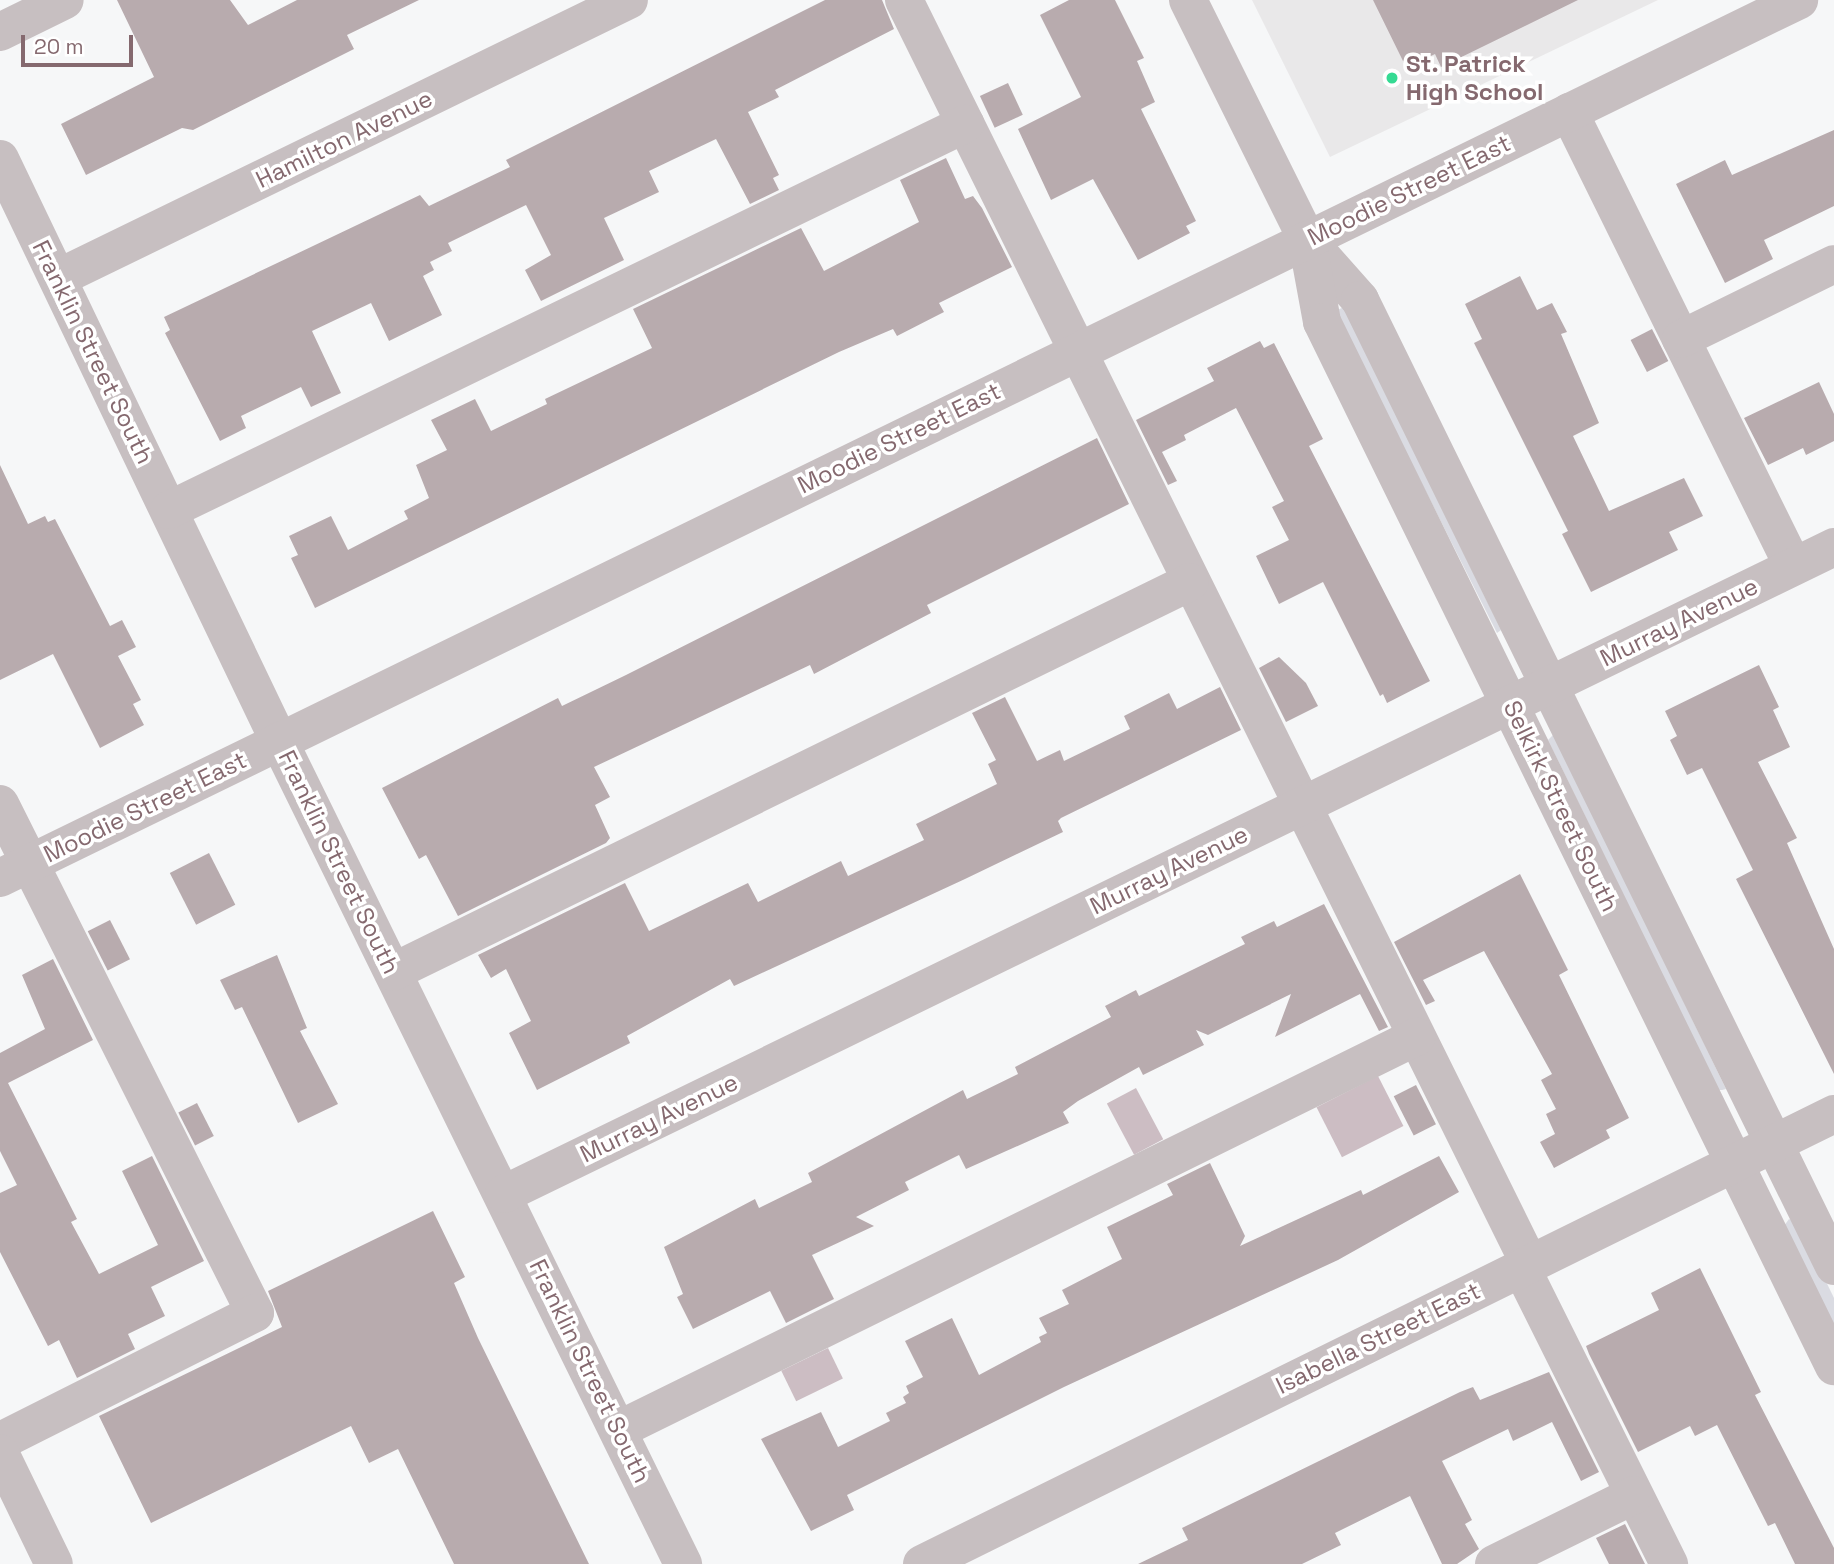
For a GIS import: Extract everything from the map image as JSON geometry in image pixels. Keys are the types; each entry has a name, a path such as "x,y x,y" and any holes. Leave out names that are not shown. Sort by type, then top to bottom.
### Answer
{"street":[{"path":"0,32 65,0"},
{"name":"Hamilton Avenue","path":"58,278 629,0"},
{"path":"904,0 1416,1037 1669,1564"},
{"name":"Selkirk Street South","path":"1188,0 1307,240 1360,300 1834,1266"},
{"name":"Moodie Street East","path":"14,871 1799,0"},
{"path":"1569,112 1793,566"},
{"path":"169,510 965,124"},
{"name":"Franklin Street South","path":"0,159 279,741 504,1194 683,1564"},
{"name":"Selkirk Street South","path":"1307,240 1322,321 1834,1366"},
{"path":"1681,339 1834,264"},
{"name":"Murray Avenue","path":"504,1194 1834,547"},
{"path":"393,972 1190,582"},
{"path":"0,804 14,871 255,1313 0,1441"},
{"path":"618,1430 1416,1037"},
{"name":"Isabella Street East","path":"922,1564 1834,1114"},
{"path":"0,1453 54,1564"},
{"path":"1494,1564 1634,1495"}],"shaded area":[{"name":"St. Patrick High School","path":"1252,0 1658,0 1330,157"},
{"path":"1344,307 1501,630 1497,633 1335,311"},
{"path":"1554,734 1726,1089 1718,1090 1548,740"},
{"path":"1378,1076 1403,1126 1342,1157 1317,1107"},
{"path":"1136,1088 1163,1139 1134,1155 1107,1103"},
{"path":"1789,1219 1798,1224 1834,1298 1834,1328 1784,1226"},
{"path":"828,1348 843,1379 796,1401 781,1371"}],"building":[{"path":"117,0 230,0 248,25 297,0 419,0 347,35 354,49 193,130 182,128 86,175 61,124 154,77"},
{"path":"825,0 882,0 894,29 775,90 779,97 748,112 779,175 773,178 779,190 750,204 716,139 649,171 659,192 604,218 624,260 541,301 525,270 551,255 526,205 448,243 452,251 430,262 434,270 423,276 442,315 389,341 371,303 312,331 341,393 311,407 301,387 241,416 246,428 220,441 165,333 170,330 164,317 420,195 429,206 510,167 506,160"},
{"path":"1069,0 1115,0 1144,58 1137,61 1155,102 1141,109 1196,221 1186,226 1190,233 1138,260 1093,179 1051,200 1018,129 1081,97 1040,15"},
{"path":"1373,0 1578,0 1441,67 1435,54 1410,66 1406,59 1403,61"},
{"path":"1008,83 1023,115 995,128 980,96"},
{"path":"1834,130 1834,206 1764,240 1773,259 1725,283 1676,184 1725,160 1732,175"},
{"path":"946,158 965,199 973,196 982,208 1012,267 939,303 944,312 897,336 893,329 839,352 315,608 291,558 298,555 289,536 331,516 348,550 408,519 404,511 429,498 416,465 447,450 431,420 475,399 491,431 547,404 545,399 652,348 633,309 801,228 824,271 919,222 900,180"},
{"path":"1520,276 1537,310 1552,303 1567,332 1561,334 1599,423 1573,436 1609,511 1684,478 1703,516 1669,532 1678,550 1591,592 1562,534 1568,531 1474,343 1482,339 1465,304"},
{"path":"1652,329 1668,361 1647,372 1631,340"},
{"path":"1260,341 1264,348 1274,343 1323,439 1309,446 1430,681 1387,703 1383,694 1380,696 1323,582 1279,604 1256,556 1289,540 1272,507 1284,501 1236,408 1184,435 1186,440 1162,452 1177,481 1168,485 1136,420 1214,381 1207,368"},
{"path":"1819,382 1834,414 1834,441 1806,455 1803,448 1768,465 1744,418"},
{"path":"1097,438 1129,504 927,605 931,613 814,674 810,665 594,767 610,797 595,805 610,838 606,843 458,916 426,855 419,859 382,788 558,698 562,706 626,675"},
{"path":"0,465 28,524 45,516 48,522 55,519 110,626 122,620 136,647 118,656 141,700 133,704 144,725 100,748 53,654 0,680"},
{"path":"1279,657 1306,683 1318,706 1286,722 1259,668"},
{"path":"1759,665 1779,707 1773,710 1790,747 1758,762 1797,838 1787,843 1834,949 1834,1074 1736,879 1753,870 1702,768 1687,775 1670,740 1677,736 1665,711"},
{"path":"1220,687 1241,730 1061,818 1058,821 1063,832 734,986 730,979 627,1036 630,1043 537,1090 509,1033 531,1021 506,969 491,978 478,955 625,883 649,931 748,883 758,902 841,861 848,876 924,840 916,824 997,784 988,764 996,760 972,713 1005,697 1037,761 1060,750 1064,761 1130,729 1124,716 1169,693 1177,709"},
{"path":"209,853 235,905 196,925 170,873"},
{"path":"1520,874 1568,970 1559,975 1629,1118 1606,1130 1610,1138 1554,1168 1540,1142 1555,1134 1546,1114 1556,1109 1541,1080 1552,1074 1484,951 1423,980 1435,1001 1426,1005 1394,942"},
{"path":"1324,904 1388,1027 1379,1031 1360,994 1275,1037 1291,994 1208,1035 1196,1030 1204,1045 1143,1075 1139,1067 1078,1101 1063,1112 1069,1123 966,1169 959,1155 905,1182 909,1190 856,1217 874,1226 812,1255 834,1299 786,1323 770,1291 693,1329 677,1297 683,1294 664,1247 755,1199 759,1208 812,1182 808,1173 963,1090 967,1099 1018,1074 1015,1067 1111,1017 1105,1006 1136,990 1139,996 1245,944 1241,937 1274,921 1277,927"},
{"path":"110,920 130,959 108,971 88,931"},
{"path":"277,955 307,1028 300,1031 338,1104 298,1123 242,1007 235,1010 220,980"},
{"path":"53,959 93,1040 8,1083 77,1219 71,1222 99,1274 158,1245 122,1171 152,1156 204,1261 151,1287 165,1316 128,1334 135,1349 77,1378 59,1340 48,1346 0,1252 0,1193 17,1185 0,1151 0,1053 45,1029 22,975"},
{"path":"1416,1085 1436,1124 1414,1136 1394,1096"},
{"path":"197,1103 214,1136 195,1146 178,1113"},
{"path":"1439,1156 1459,1192 1338,1260 1064,1387 847,1495 854,1510 811,1531 761,1439 821,1412 838,1447 890,1421 886,1413 906,1403 903,1397 909,1393 906,1386 923,1377 905,1341 952,1318 979,1375 1041,1342 1039,1337 1047,1333 1039,1318 1069,1304 1062,1290 1122,1259 1107,1227 1173,1195 1167,1184 1210,1163 1245,1236 1240,1246 1361,1190 1363,1195"},
{"path":"433,1211 465,1277 454,1283 478,1338 589,1564 454,1564 398,1449 369,1463 351,1426 151,1523 99,1416 282,1327 268,1291"},
{"path":"1700,1268 1761,1392 1755,1395 1834,1548 1834,1564 1795,1564 1775,1523 1768,1526 1717,1425 1695,1436 1690,1426 1638,1452 1589,1354 1586,1346 1659,1310 1651,1293"},
{"path":"1549,1372 1599,1472 1581,1481 1552,1422 1513,1441 1508,1429 1442,1461 1472,1520 1465,1524 1479,1549 1457,1564 1442,1564 1410,1496 1335,1533 1341,1545 1302,1564 1138,1564 1188,1540 1182,1528 1460,1392 1473,1387 1480,1400"},
{"path":"1625,1524 1645,1564 1609,1564 1596,1538"}],"place":[{"name":"St. Patrick High School","path":"1392,78"}]}
